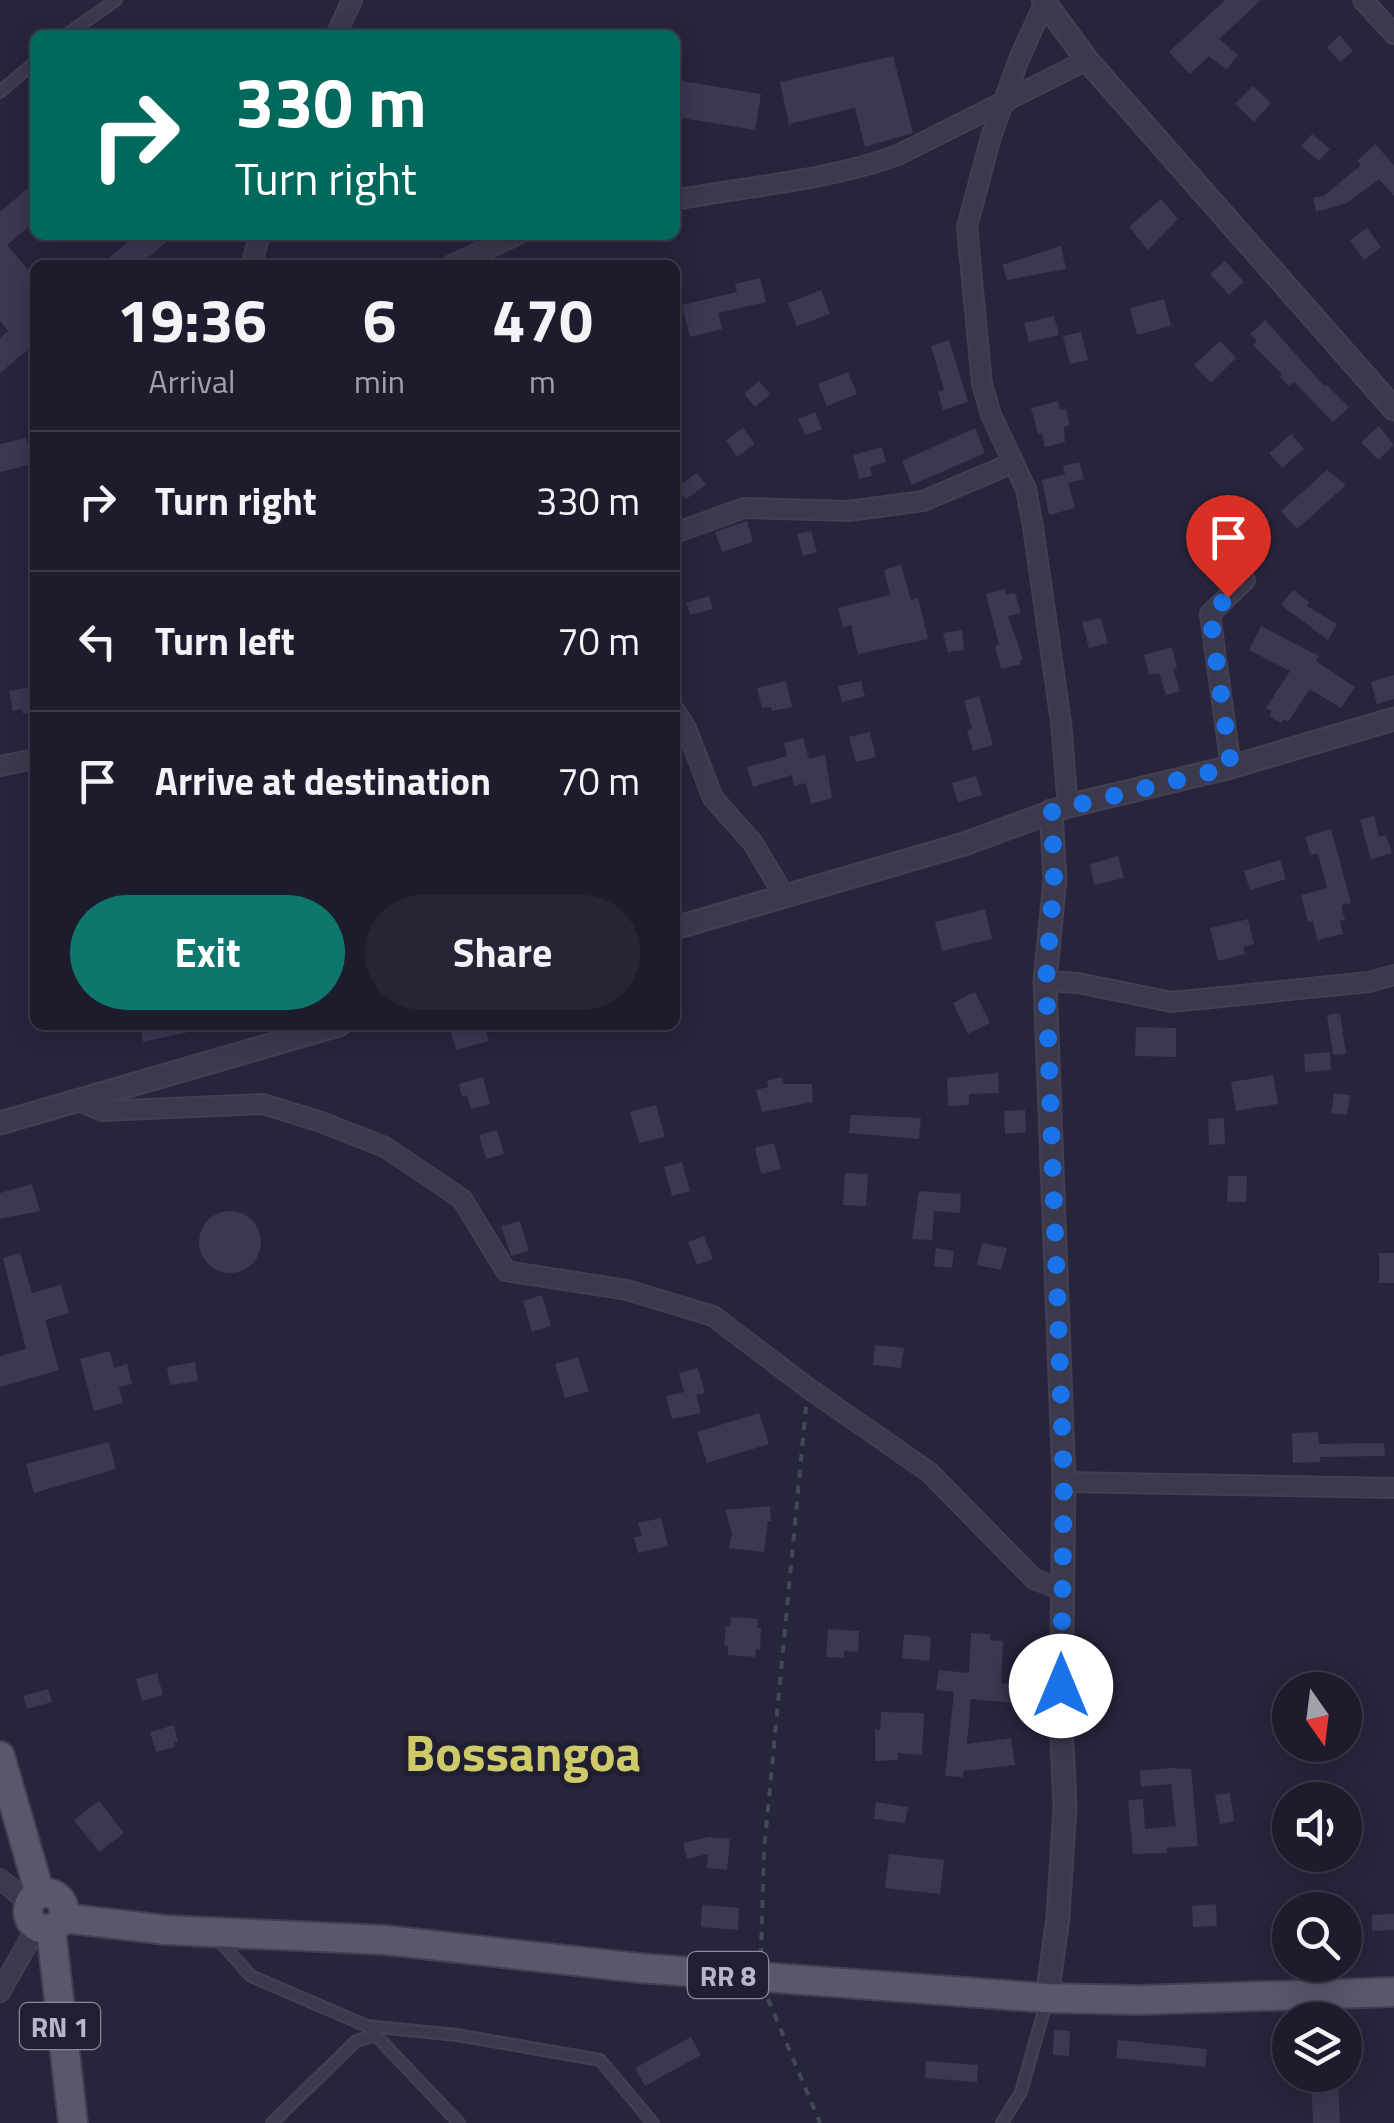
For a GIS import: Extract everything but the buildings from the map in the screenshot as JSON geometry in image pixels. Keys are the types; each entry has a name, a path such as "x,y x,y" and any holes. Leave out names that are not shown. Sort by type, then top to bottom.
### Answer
{"main road":[{"name":"RN 1","path":"0,1756 44,1914 74,2123"},
{"name":"RR 8","path":"44,1914 212,1933 385,1940 760,1978 1047,1998 1139,2000 1394,1992"}],"street":[{"path":"338,30 352,0"},
{"path":"1363,0 1393,32"},
{"path":"1044,1 1087,60 1394,409"},
{"path":"1044,1 1004,101 967,227 982,384 991,415 1026,489 1062,722 1060,809 1046,980 1064,1482 1065,1808 1058,1917 1047,1998"},
{"path":"680,199 876,164 1087,60"},
{"path":"463,260 506,240"},
{"path":"680,530 744,508 849,511 922,501 1013,463"},
{"path":"1231,767 1210,614 1246,580"},
{"path":"680,927 964,844 1060,809 1231,767 1394,718"},
{"path":"680,719 713,798 752,844 785,897"},
{"path":"0,766 30,760"},
{"path":"1046,980 1172,1002 1369,982 1394,974"},
{"path":"0,1122 322,1030"},
{"path":"78,1100 102,1111 263,1104 385,1147 462,1199 506,1271 627,1290 713,1316 929,1472 1034,1579 1062,1590"},
{"path":"1064,1482 1394,1488"},
{"path":"0,1880 44,1914 0,1992"}],"lane":[{"path":"73,30 116,0"},
{"path":"0,92 30,66"},
{"path":"212,1933 252,1976 366,2026 458,2035 600,2060 653,2123"},
{"path":"1002,2123 1021,2092 1047,1998"},
{"path":"366,2026 458,2123"},
{"path":"272,2123 356,2042 376,2036"}],"path":[{"path":"808,1388 764,1851 760,1978 820,2123"}],"district":[{"name":"Bossangoa","path":"523,1752"}],"route":[{"path":"1061,1686 1065,1522 1046,980 1054,879 1052,811 1231,767 1210,614 1228,597"}]}
